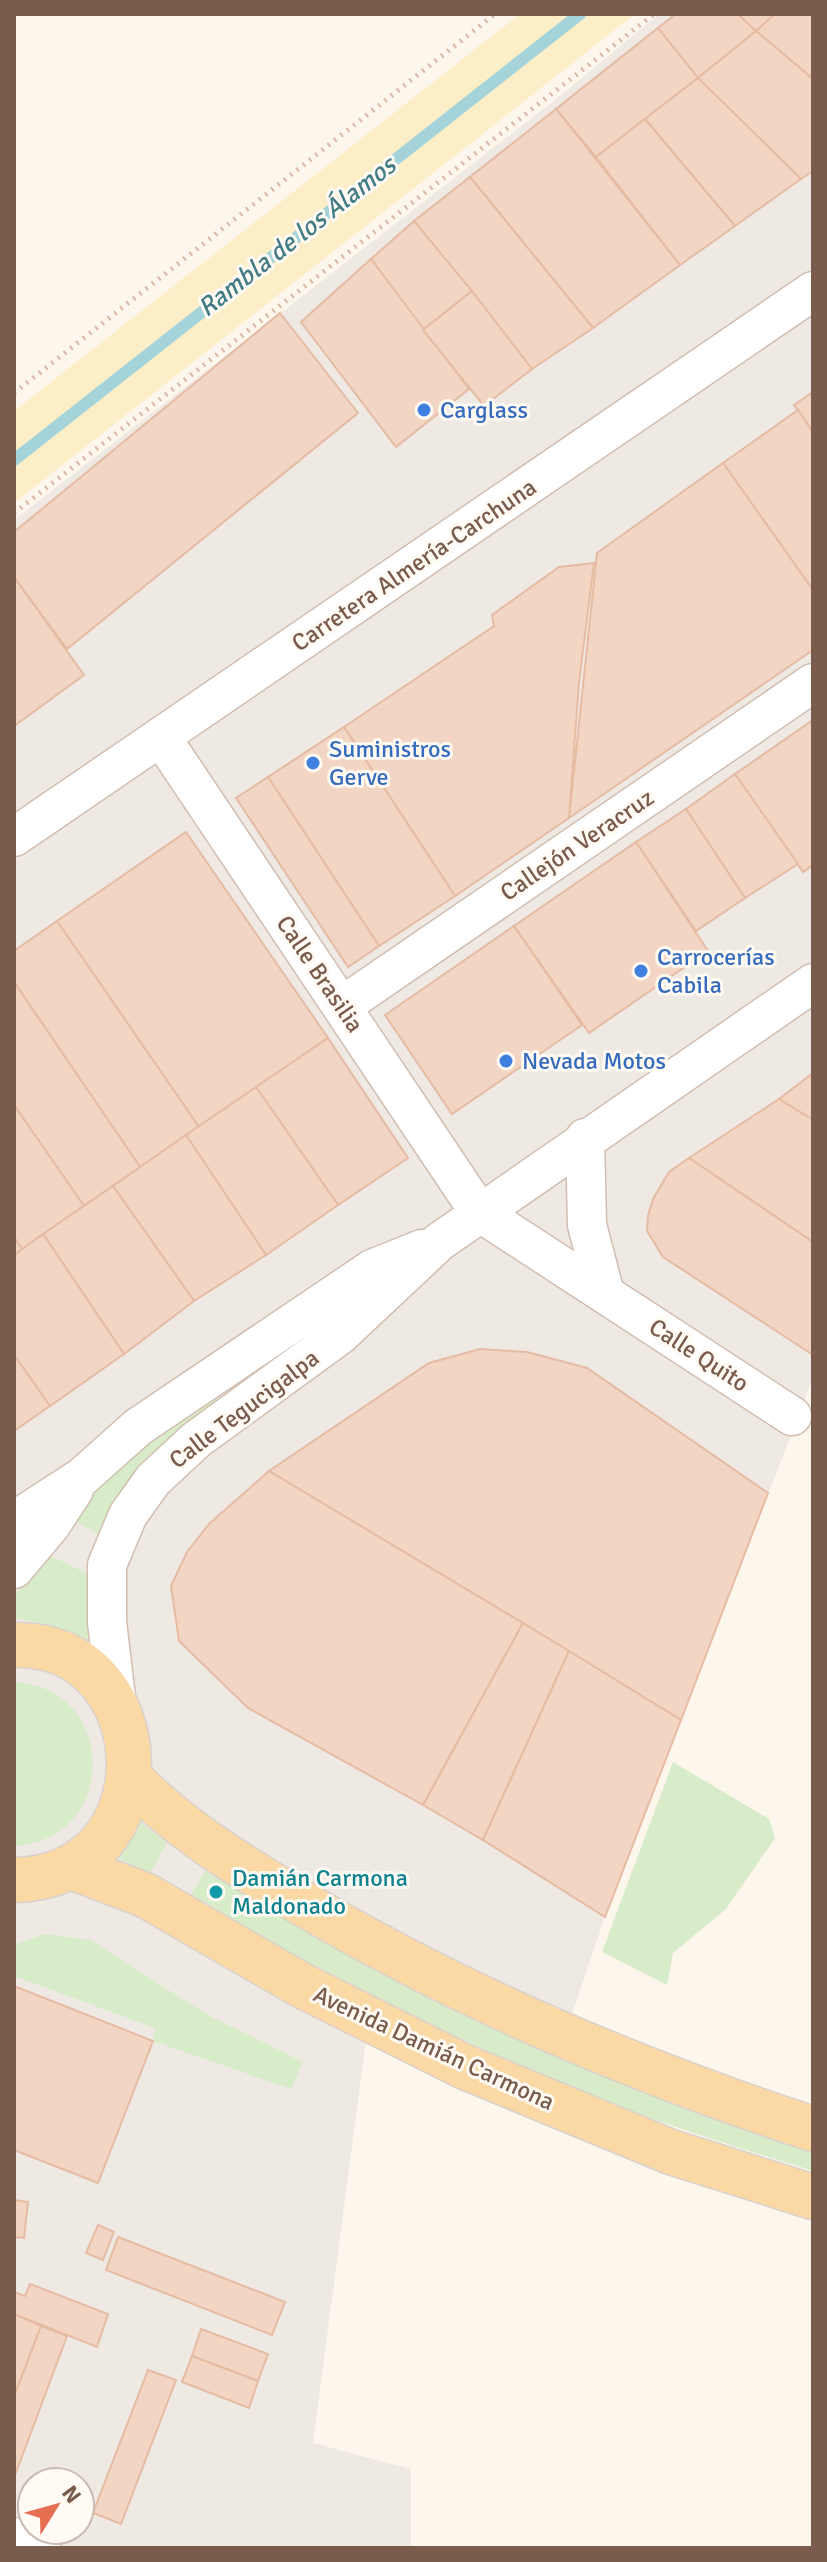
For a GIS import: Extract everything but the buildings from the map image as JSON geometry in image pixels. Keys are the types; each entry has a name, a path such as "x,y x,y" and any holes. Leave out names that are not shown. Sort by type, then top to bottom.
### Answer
{"main road":[{"path":"14,1645 27,1645 63,1655 94,1676 117,1706 129,1741 131,1779 120,1814 98,1844 34,1882"},
{"path":"131,1779 188,1830 262,1879 458,1988 564,2037 813,2129"},
{"name":"Avenida Damián Carmona","path":"34,1882 145,1895 301,1985 492,2079 671,2152 813,2197"}],"street":[{"name":"Carretera Almería-Carchuna","path":"14,837 813,291"},
{"name":"Callejón Veracruz","path":"342,1006 813,683"},
{"name":"Calle Brasilia","path":"161,737 479,1212"},
{"name":"Calle Tegucigalpa","path":"117,1706 107,1622 107,1565 128,1515 153,1480 196,1440 340,1335 439,1242 813,983"},
{"path":"585,1138 587,1225 605,1294"},
{"name":"Calle Quito","path":"479,1212 792,1416"},
{"name":"Calle Tegucigalpa","path":"14,1521 82,1477 138,1427 372,1269 439,1242"},
{"name":"Calle Tegucigalpa","path":"14,1569 51,1525 82,1477"},
{"path":"14,2537 41,2548"}],"path":[{"path":"14,393 495,14"},
{"path":"14,513 654,14"}],"shaded area":[{"path":"659,14 813,14 813,1378 605,1917 564,2037 375,1972 313,2443 411,2469 411,2548 14,2548 14,520 560,96"}],"green space":[{"path":"210,1386 224,1405 102,1536 71,1519 98,1483"},
{"path":"49,1555 92,1576 91,1645 49,1625 14,1618 14,1596"},
{"path":"14,1682 48,1690 73,1709 88,1735 93,1764 88,1793 73,1819 49,1837 14,1846"},
{"path":"673,1762 769,1819 775,1838 726,1909 673,1953 667,1985 602,1952"},
{"path":"137,1819 167,1843 150,1873 114,1856 125,1845"},
{"path":"207,1868 351,1955 501,2030 655,2094 813,2152 813,2171 595,2097 469,2043 374,1997 190,1896"},
{"path":"44,1934 91,1940 206,2014 303,2062 291,2089 153,2041 155,2028 14,1976 14,1945"}],"sand":[{"path":"520,14 635,14 14,503 14,411"}],"waterway":[{"name":"Rambla de los Álamos","path":"14,460 580,14"}],"place":[{"name":"Carglass","path":"424,410"},
{"name":"Suministros Gerve","path":"313,763"},
{"name":"Carrocerías Cabila","path":"641,971"},
{"name":"Nevada Motos","path":"506,1061"},
{"name":"Damián Carmona Maldonado","path":"216,1892"}]}
